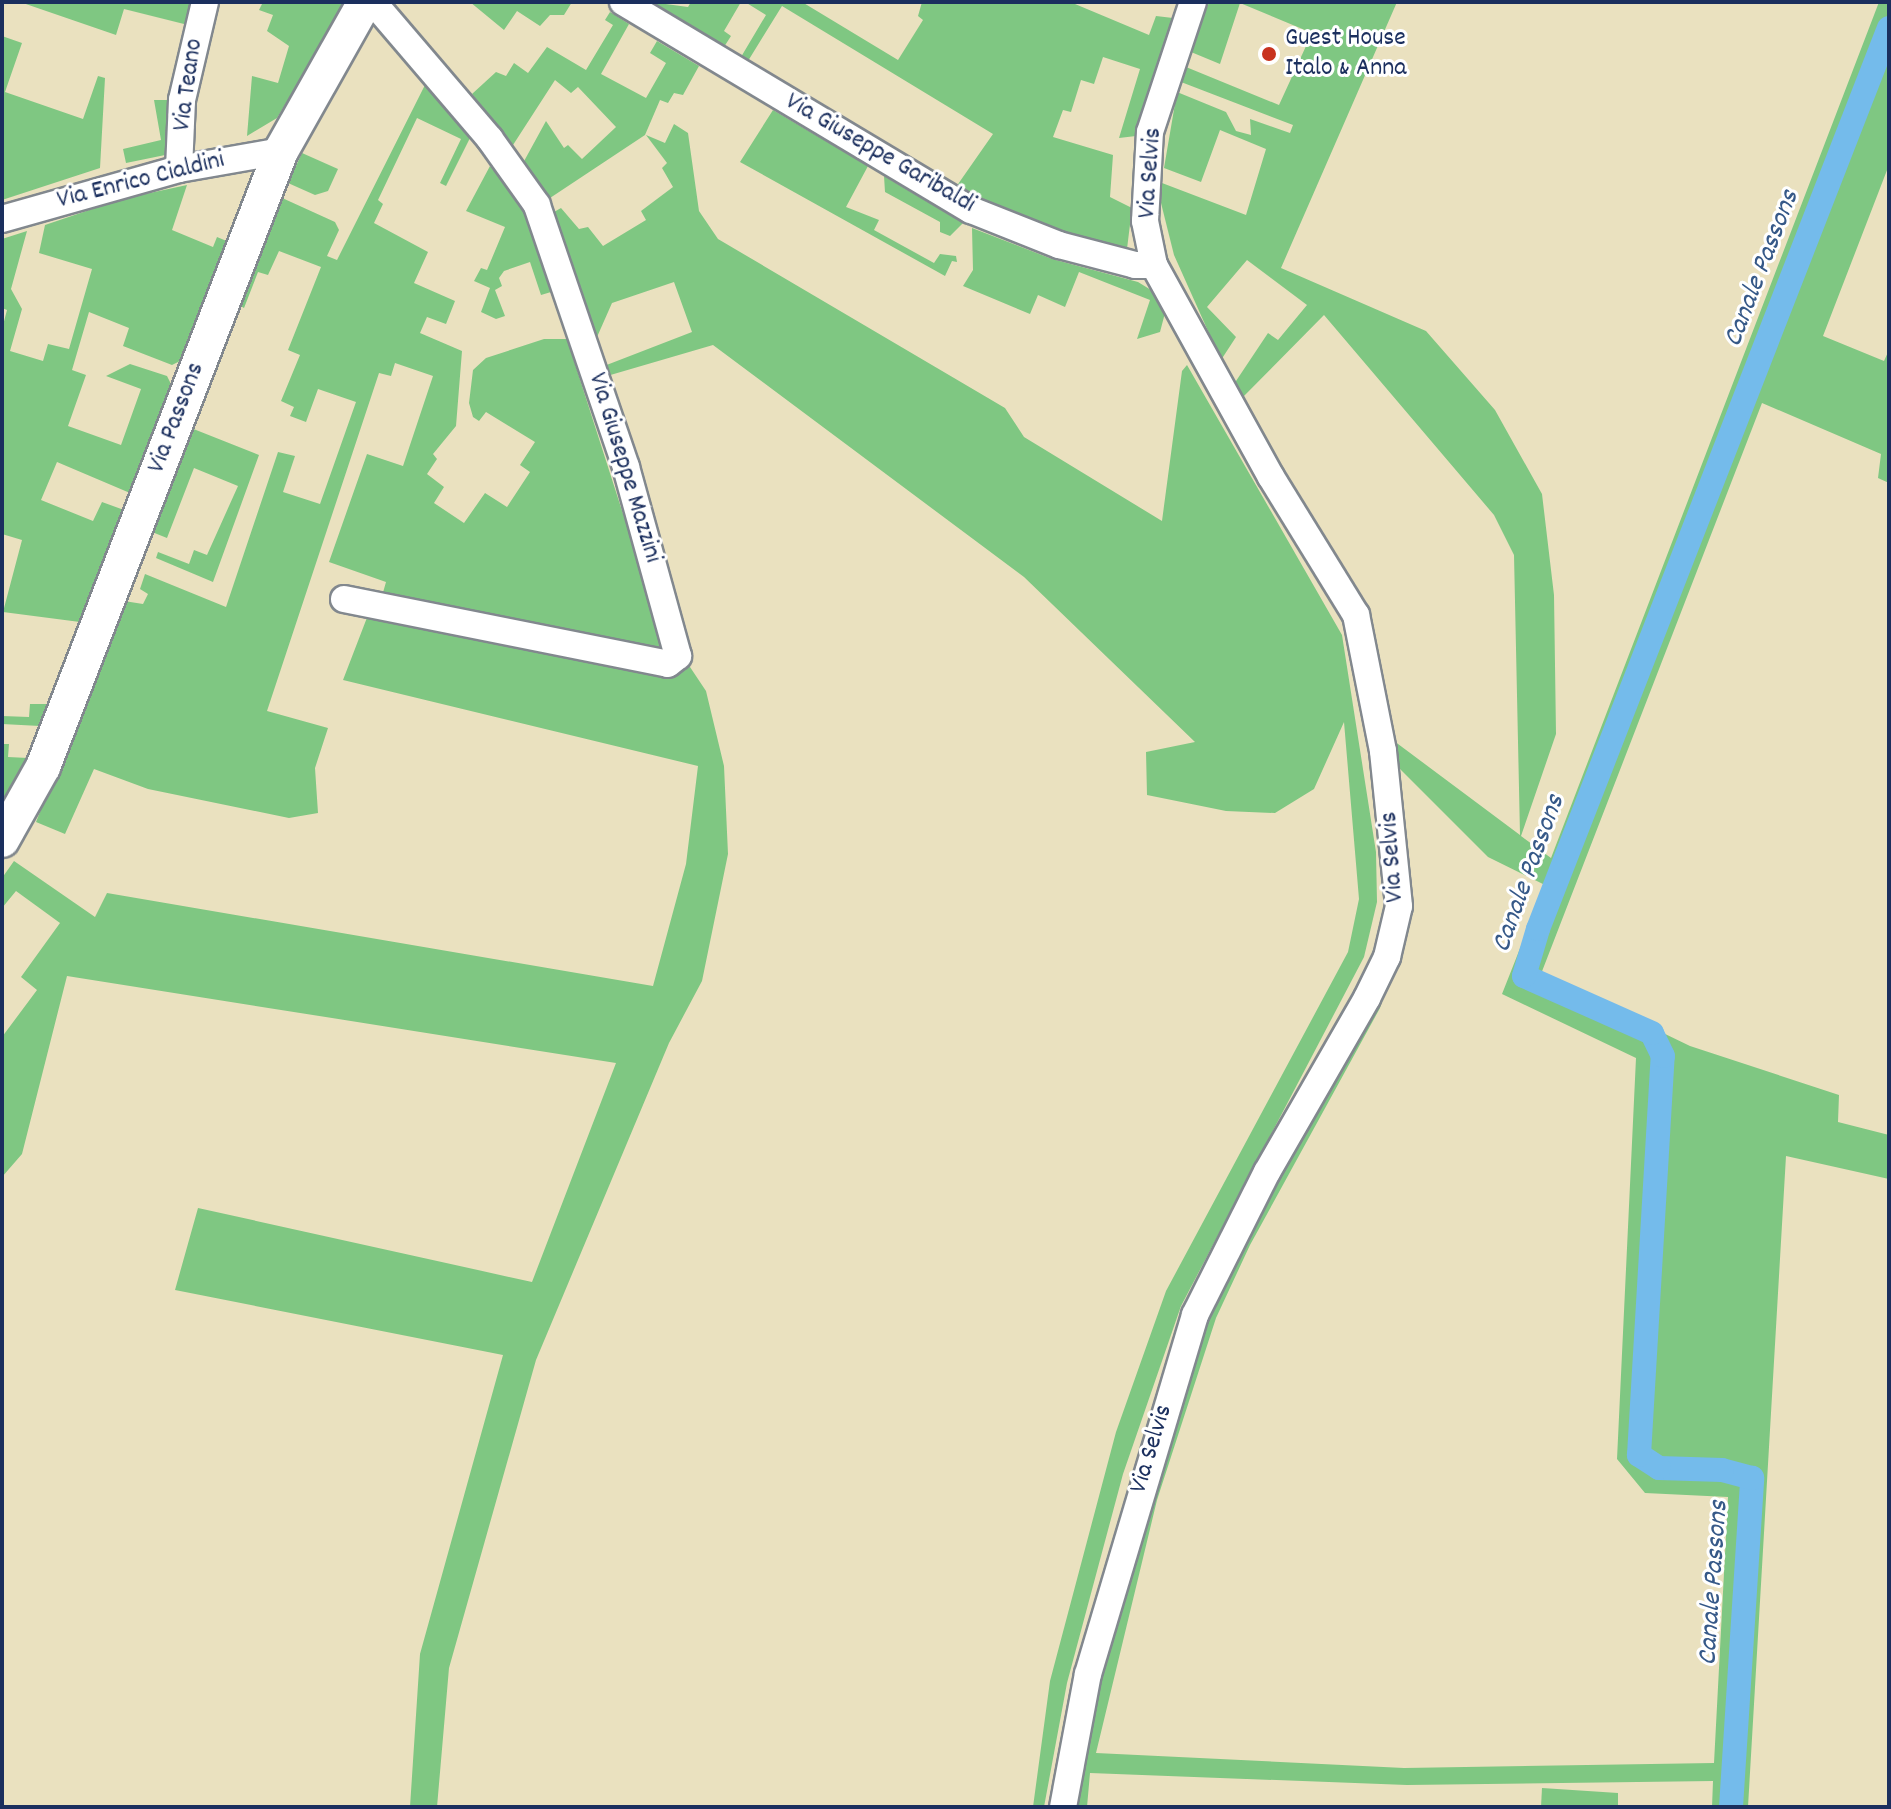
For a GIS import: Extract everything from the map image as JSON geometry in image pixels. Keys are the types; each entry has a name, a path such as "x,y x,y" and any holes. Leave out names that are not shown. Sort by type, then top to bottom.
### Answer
{"street":[{"name":"Via Teano","path":"179,169 182,100 205,2"},
{"name":"Via Passons","path":"2,840 49,752 281,151 365,2"},
{"name":"Via Giuseppe Mazzini","path":"344,599 668,664 678,656 626,467 537,205 490,139 373,2"},
{"name":"Via Giuseppe Garibaldi","path":"623,2 971,210 1059,245 1135,265 1154,265"},
{"name":"Via Selvis","path":"1063,1807 1088,1674 1195,1315 1267,1172 1367,998 1387,957 1399,906 1383,751 1356,615 1271,477 1154,265 1145,221 1150,132 1193,2"},
{"name":"Via Enrico Cialdini","path":"2,219 179,169 281,151"}],"green space":[{"path":"20,2 194,2 188,25 124,9 116,35"},
{"path":"263,2 347,2 277,118 247,136 252,76 278,83 289,46 267,31 273,15 259,10"},
{"path":"470,2 572,2 564,15 550,15 540,26 517,11 504,30"},
{"path":"651,2 688,7 691,2 741,2 724,31 731,36 724,47"},
{"path":"745,2 802,2 898,60 923,20 918,16 922,2 1075,4 1149,35 1156,16 1173,18 1136,136 1119,138 1140,69 1103,57 1094,84 1081,80 1071,112 1063,110 1053,137 1113,155 1110,197 1132,208 1127,249 1063,233 956,187 993,134 782,6 748,61 741,57 766,15"},
{"path":"1209,2 1397,2 1281,268 1426,331 1495,410 1542,494 1554,595 1556,734 1521,836 1551,858 1879,2 1889,2 1889,165 1823,336 1884,361 1889,350 1889,483 1878,478 1881,454 1762,403 1541,974 1690,1046 1839,1095 1838,1122 1889,1135 1889,1179 1786,1156 1748,1807 1712,1807 1713,1781 1407,1785 1090,1773 1087,1807 1075,1807 1123,1581 1209,1306 1395,956 1380,1008 1250,1245 1216,1318 1157,1500 1096,1753 1404,1768 1714,1763 1728,1497 1645,1493 1617,1459 1636,1058 1502,994 1545,885 1488,857 1396,765 1390,738 1520,835 1514,555 1494,515 1324,315 1242,398 1234,384 1268,333 1278,340 1307,305 1247,260 1207,307 1236,337 1221,360 1174,255 1161,203 1162,183 1246,215 1266,149 1220,130 1201,182 1164,168 1177,92 1226,112 1236,131 1251,135 1250,119 1290,133 1293,125 1181,82 1186,67 1279,105 1312,33 1240,3 1220,64 1191,52"},
{"path":"610,12 629,24 601,74 646,98 666,63 650,53 657,41 699,66 683,95 674,93 668,103 660,100 645,135 550,198 523,163 546,121 564,148 568,145 582,159 616,127 578,87 571,93 555,80 513,145 472,94 496,72 506,76 514,63 528,73 547,47 586,70 613,25 605,20"},
{"path":"2,36 22,43 5,92 83,119 98,76 105,78 100,168 2,200"},
{"path":"429,77 470,138 446,186 440,183 461,139 417,118 378,200 383,204 374,223 428,252 414,283 455,301 446,324 427,317 420,333 462,351 456,426 433,454 437,459 427,474 444,487 434,503 464,523 485,493 507,507 530,472 520,465 535,442 486,412 479,421 473,417 469,403 473,370 486,358 544,339 567,339 667,651 382,596 386,582 329,562 367,454 403,466 433,376 395,363 391,376 379,373 267,711 328,728 315,768 318,813 289,818 148,789 94,769 65,834 36,822 124,601 143,604 148,594 140,589 145,574 226,607 278,452 295,456 283,492 320,504 356,402 318,389 306,422 290,416 294,407 281,401 300,355 288,350 321,267 279,251 268,275 258,272 244,308 239,305 280,197 335,222 339,230 327,256 337,260"},
{"path":"154,100 173,100 170,154 126,163 123,149 161,140"},
{"path":"773,110 868,166 846,207 879,220 874,230 934,263 940,254 956,256 957,262 952,261 945,276 740,162"},
{"path":"674,124 688,133 699,211 718,239 1005,408 1024,437 1162,521 1182,371 1187,365 1342,635 1376,852 1377,902 1364,957 1181,1306 1123,1474 1067,1683 1044,1807 1033,1807 1050,1681 1116,1432 1166,1291 1348,952 1359,899 1344,722 1314,789 1275,813 1226,811 1147,795 1146,752 1195,742 1024,577 713,345 607,376 604,366 692,332 674,282 612,303 597,337 554,212 561,208 579,229 588,227 603,246 646,220 641,211 673,187 662,168 667,163 646,135 665,143"},
{"path":"302,153 338,169 328,191 315,195 288,183"},
{"path":"490,166 523,207 551,292 541,295 530,262 504,271 499,278 502,286 495,290 505,316 496,319 481,312 490,288 474,281 481,268 487,270 505,227 466,211"},
{"path":"884,176 963,223 950,236 940,232 940,222 885,192"},
{"path":"187,185 172,230 213,247 217,237 229,242 182,360 172,365 123,346 129,328 89,312 72,370 86,375 68,426 121,445 141,389 106,376 130,364 167,376 172,386 130,493 57,462 41,500 93,521 102,502 124,510 80,622 3,612 22,540 2,534 2,329 7,310 2,308 2,239 27,231 11,289 22,309 10,351 43,361 48,344 69,349 92,269 39,253 45,225 122,199"},
{"path":"972,228 1052,259 1138,282 1151,290 1165,313 1160,332 1137,339 1150,300 1079,272 1065,307 1038,295 1030,314 963,286 973,270"},
{"path":"191,428 259,455 213,582 156,558 158,552 189,564 194,550 207,555 238,486 194,468 167,538 152,532"},
{"path":"368,615 682,655 706,691 724,766 728,854 702,981 669,1043 536,1360 449,1668 437,1807 410,1807 420,1654 503,1355 175,1290 198,1208 532,1282 616,1063 67,976 22,1154 2,1177 2,1037 37,990 21,977 60,923 16,891 2,908 2,878 14,861 95,917 107,893 653,986 686,864 698,766 343,680"},
{"path":"30,704 48,704 40,726 2,724 2,716 29,717"},
{"path":"2,744 9,744 8,757 28,758 2,807"},
{"path":"1542,1788 1618,1793 1618,1807 1541,1807"}],"waterway":[{"name":"Canale Passons","path":"1731,1807 1752,1478 1722,1470 1659,1468 1639,1455 1663,1056 1652,1033 1524,976 1538,929 1889,28"}],"place":[{"name":"Guest House Italo & Anna","path":"1269,54"}]}
